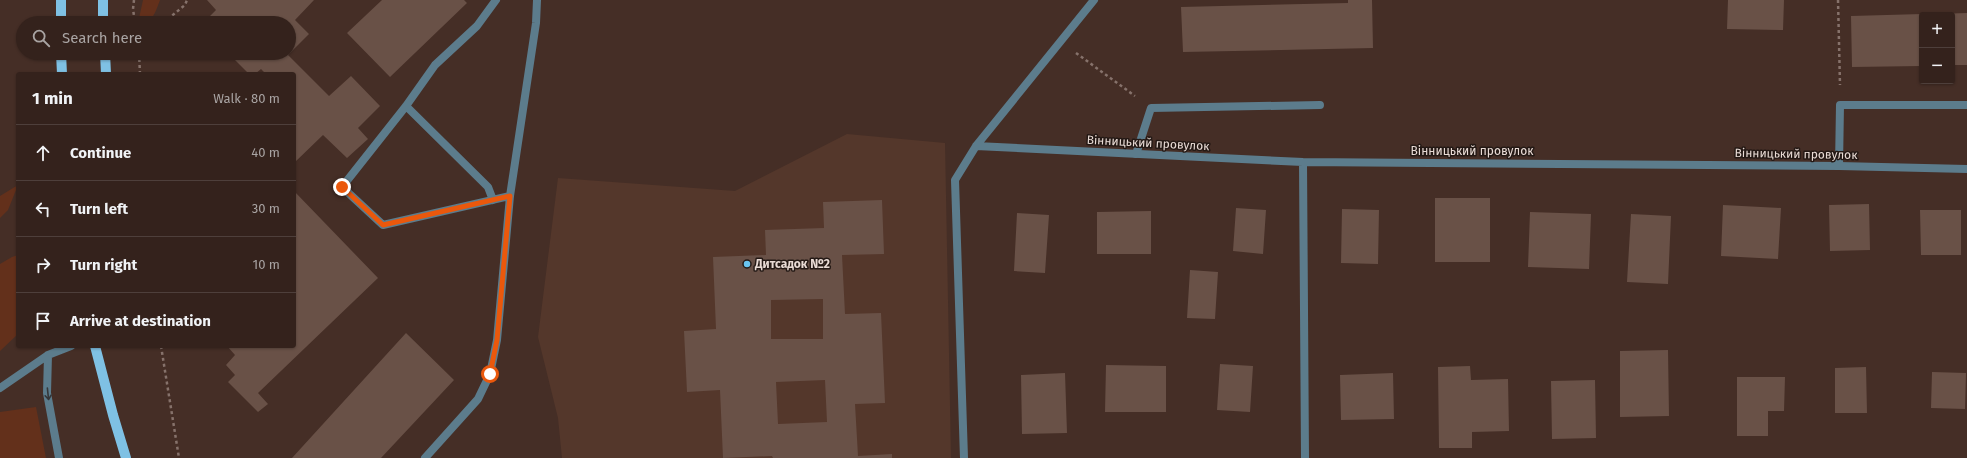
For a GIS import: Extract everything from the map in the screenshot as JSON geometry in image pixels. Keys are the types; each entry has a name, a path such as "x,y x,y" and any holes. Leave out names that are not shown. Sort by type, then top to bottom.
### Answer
{"main road":[{"path":"61,0 61,16"},
{"path":"103,0 103,16"},
{"path":"61,60 62,72"},
{"path":"105,60 106,72"},
{"path":"96,348 126,458"}],"street":[{"path":"496,0 477,26 435,65 406,106 342,187 383,225 510,196"},
{"path":"425,458 478,399 490,374 497,340 510,196 536,23 538,0"},
{"path":"964,458 955,180 976,146 1094,0"},
{"path":"1136,154 1151,108 1320,105"},
{"path":"1839,166 1840,105 1967,105"},
{"path":"406,106 488,187 493,200"},
{"name":"Вінницький провулок","path":"976,146 1303,162 1839,166 1967,169"},
{"path":"1303,162 1305,458"},
{"path":"0,388 48,355 66,348"},
{"path":"48,355 47,393 59,458"}],"path":[{"path":"134,0 134,16"},
{"path":"172,16 185,5 187,0"},
{"path":"1838,0 1840,105"},
{"path":"1061,42 1151,108"},
{"path":"139,60 140,72"},
{"path":"161,348 178,458"}],"shaded area":[{"path":"143,0 160,0 153,16 140,16"},
{"name":"Дитсадок №2","path":"847,134 945,143 951,458 562,458 558,418 538,337 558,178 735,191"},
{"path":"16,186 16,190 8,210 0,218 0,196"},
{"path":"16,256 16,336 0,351 0,264"},
{"path":"36,407 46,458 0,458 0,412"}],"building":[{"path":"207,0 314,0 296,19 296,16 210,16 216,10"},
{"path":"382,0 464,0 467,3 390,77 347,33"},
{"path":"1348,0 1372,0 1373,48 1183,52 1181,7 1348,3"},
{"path":"1728,0 1784,0 1783,30 1727,29"},
{"path":"1955,13 1967,13 1967,65 1955,65"},
{"path":"1919,14 1919,66 1852,67 1851,16"},
{"path":"296,21 309,34 296,47"},
{"path":"235,60 293,60 329,96 351,76 380,106 358,128 368,139 347,158 323,135 296,161 296,72 264,72 261,69 257,72 247,72"},
{"path":"296,193 378,278 258,393 268,404 258,412 228,382 235,375 226,365 235,355 229,348 296,348"},
{"path":"1435,198 1490,198 1490,262 1435,262"},
{"path":"882,200 884,254 842,255 845,314 881,313 885,403 855,404 858,456 892,454 892,458 773,458 772,456 723,458 720,390 687,392 684,331 716,329 713,257 766,255 765,230 824,228 823,202","holes":["823,299 823,339 771,339 771,300","825,380 827,422 778,424 776,382"]},
{"path":"1869,204 1870,250 1830,251 1829,205"},
{"path":"1723,205 1781,208 1778,259 1721,256"},
{"path":"1236,208 1266,210 1263,254 1233,251"},
{"path":"1342,209 1379,210 1378,264 1341,263"},
{"path":"1920,210 1961,210 1961,255 1921,255"},
{"path":"1151,211 1151,254 1097,254 1097,212"},
{"path":"1530,212 1591,214 1589,269 1528,267"},
{"path":"1017,213 1049,215 1045,273 1014,271"},
{"path":"1631,214 1671,216 1668,284 1627,282"},
{"path":"1190,270 1218,272 1215,319 1187,318"},
{"path":"406,333 454,380 381,458 292,458"},
{"path":"1668,350 1669,416 1620,417 1620,351"},
{"path":"1220,364 1253,366 1250,412 1217,410"},
{"path":"1106,365 1166,366 1166,412 1105,412"},
{"path":"1470,366 1471,380 1508,379 1509,431 1472,432 1472,448 1439,448 1438,367"},
{"path":"1866,367 1867,413 1835,413 1835,368"},
{"path":"1932,372 1966,373 1965,409 1931,408"},
{"path":"1065,373 1067,433 1022,434 1021,375"},
{"path":"1393,373 1394,419 1341,420 1340,375"},
{"path":"1737,377 1785,377 1784,411 1768,411 1768,436 1737,436"},
{"path":"1595,380 1596,438 1552,439 1551,381"}],"place":[{"name":"Дитсадок №2","path":"747,264"}],"route":[{"path":"342,187 383,225 510,196 497,340 490,374"}]}
